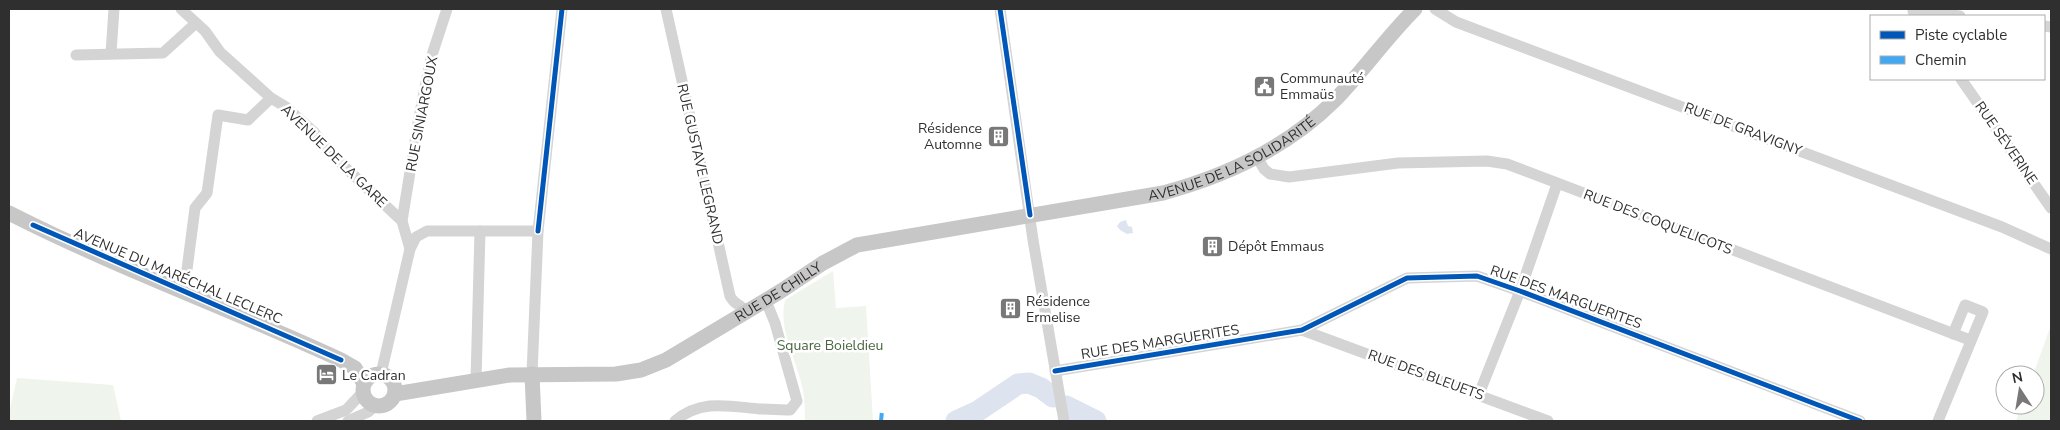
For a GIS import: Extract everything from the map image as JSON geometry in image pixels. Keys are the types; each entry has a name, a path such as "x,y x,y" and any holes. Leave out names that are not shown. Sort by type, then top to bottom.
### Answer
{"main road":[{"name":"AVENUE DE LA SOLIDARITÉ","path":"1030,215 1163,193 1212,178 1257,157 1322,113 1407,12"},
{"path":"9,213 33,225"},
{"name":"RUE DE CHILLY","path":"532,374 616,374 641,370 666,360 766,301 823,263 857,245 1030,215"},
{"name":"AVENUE DU MARÉCHAL LECLERC","path":"33,225 341,360 361,362 372,367 371,381"},
{"path":"395,394 510,374 532,374 534,421"},
{"path":"391,378 395,394 388,403 376,405 368,400 371,381 391,378"}],"street":[{"path":"111,53 114,9"},
{"name":"AVENUE DE LA GARE","path":"181,9 205,31 220,52 271,98 286,107 314,132 331,154 402,221"},
{"name":"RUE SINIARGOUX","path":"402,221 430,65 447,9"},
{"path":"532,374 538,231 562,9"},
{"name":"RUE GUSTAVE LEGRAND","path":"666,9 730,296 733,302 745,308 747,312"},
{"path":"1000,9 1030,215 1064,421"},
{"name":"RUE DE GRAVIGNY","path":"1440,10 1456,22 1993,223 2051,249"},
{"path":"1914,12 1948,15"},
{"path":"76,55 163,53 196,22"},
{"name":"RUE SÉVERINE","path":"1962,80 2051,208"},
{"path":"182,290 186,277 195,208 207,193 218,115 248,120 271,98"},
{"name":"RUE DES COQUELICOTS","path":"1257,157 1264,169 1270,174 1279,177 1398,163 1487,161 1507,164 1970,340"},
{"path":"1479,394 1520,291 1557,184"},
{"path":"402,221 410,249"},
{"name":"AVENUE DU MARÉCHAL LECLERC","path":"9,222 33,225"},
{"path":"317,421 346,410 371,381 410,249 416,237 427,231 538,231"},
{"path":"476,380 480,231"},
{"name":"RUE DES MARGUERITES","path":"1055,371 1302,330 1407,278 1477,276 1860,421"},
{"path":"675,421 693,409 708,405 722,404 790,410 797,402 775,323 766,301"},
{"path":"1938,421 1983,312 1965,305 1953,334"},
{"name":"RUE DES BLEUETS","path":"1302,330 1548,421"},
{"path":"348,421 360,417 376,405"}],"green space":[{"name":"Square Boieldieu","path":"833,271 836,308 866,306 873,421 805,421 803,390 784,322 785,300"},
{"path":"2051,325 2051,421 2016,421 2018,415 2045,415 2045,365 2037,365"},
{"path":"17,378 113,385 121,421 9,421"}],"shaded area":[{"path":"1126,220 1128,226 1132,227 1133,233 1127,234 1117,226 1120,222"}],"waterway":[{"path":"956,421 978,411 1018,384 1029,383 1041,388 1053,397"},
{"path":"1066,406 1096,421"}],"marked path":[{"path":"881,421 882,411"}],"cycle path":[{"path":"538,231 562,9"},
{"path":"1000,9 1030,215"},
{"path":"33,225 341,360"},
{"path":"1055,371 1302,330 1407,278 1477,276 1860,421"}],"place":[{"name":"Communauté Emmaüs","path":"1264,86"},
{"name":"Résidence Automne","path":"998,136"},
{"name":"Dépôt Emmaus","path":"1212,246"},
{"name":"Résidence Ermelise","path":"1010,309"},
{"name":"Le Cadran","path":"326,375"}]}
